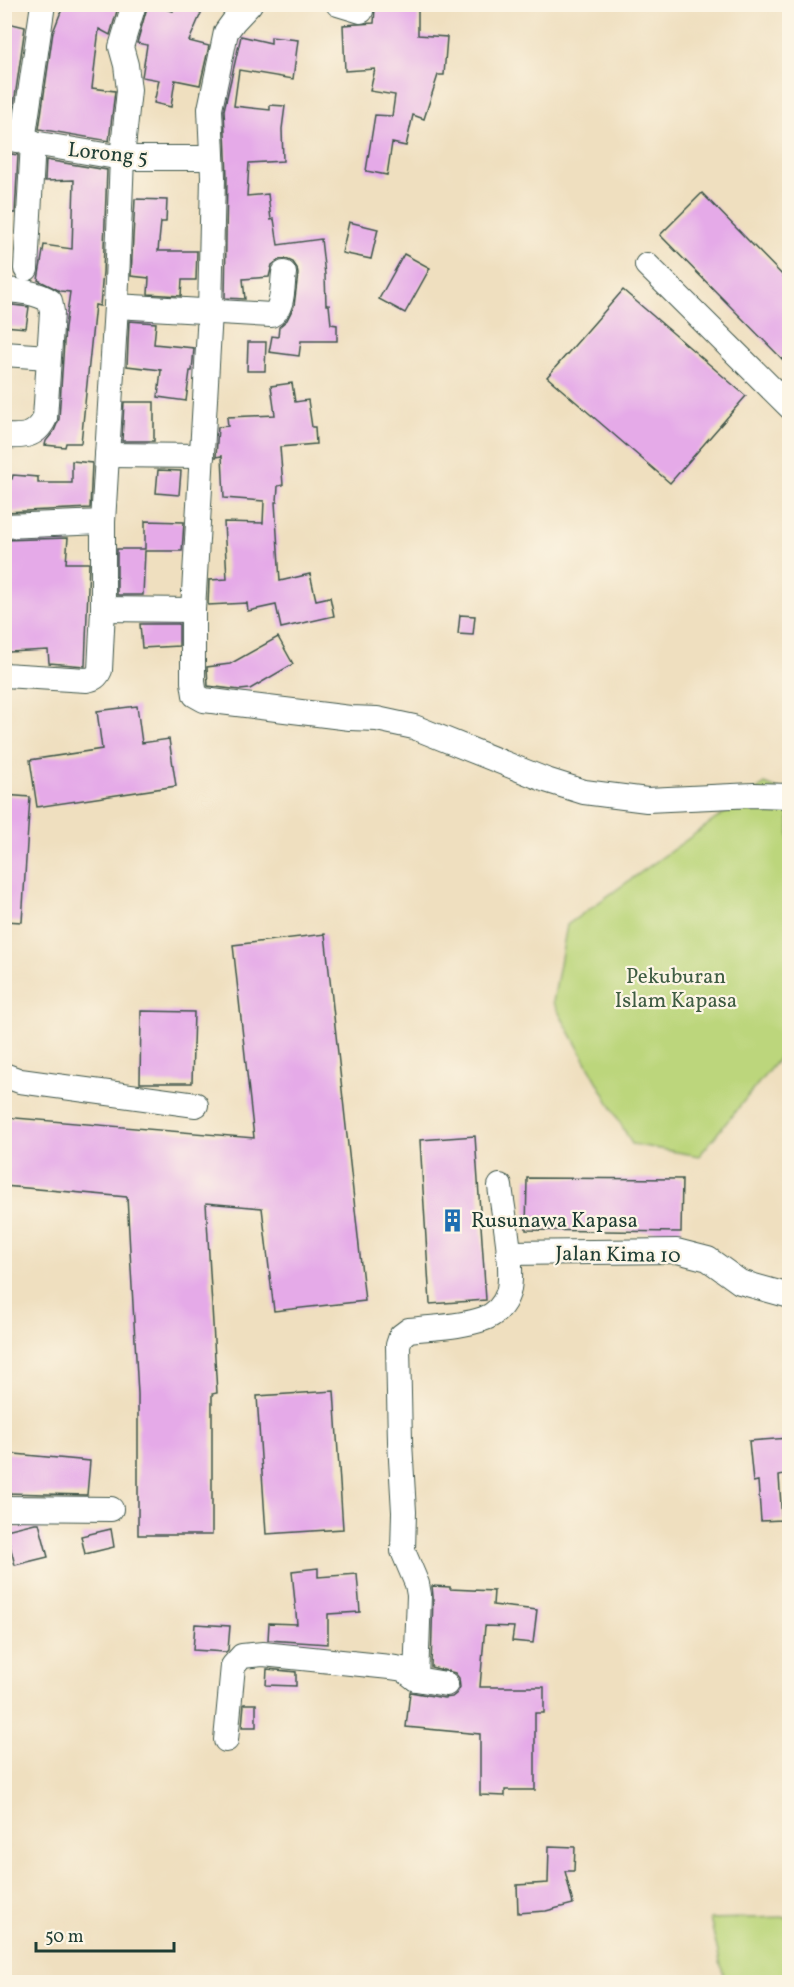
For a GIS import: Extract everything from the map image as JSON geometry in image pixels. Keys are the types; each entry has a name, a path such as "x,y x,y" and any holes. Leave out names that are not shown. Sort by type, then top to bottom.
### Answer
{"street":[{"path":"26,269 20,141 43,4"},
{"path":"4,675 86,680 96,677 100,670 103,522 122,159 129,90 121,47 134,4"},
{"path":"250,4 226,32 210,109 212,158 210,312 193,610 195,695 204,700 350,718 377,719 414,727 546,780 584,792 647,800 754,795 789,796"},
{"path":"338,4 362,11"},
{"name":"Lorong 5","path":"20,141 122,159 212,158"},
{"path":"647,265 789,406"},
{"path":"116,306 263,315 275,313 279,308 284,273"},
{"path":"4,290 26,292 42,297 50,302 52,312 45,418 33,434 22,437 4,436"},
{"path":"4,354 48,357"},
{"path":"107,455 202,456"},
{"path":"4,526 103,522"},
{"path":"103,609 193,610"},
{"path":"4,1075 20,1081 196,1105"},
{"path":"416,1679 419,1594 403,1551 404,1512 398,1344 401,1336 409,1330 471,1322 486,1318 502,1307 509,1292 508,1253 500,1186"},
{"name":"Jalan Kima 10","path":"508,1253 677,1251 708,1259 740,1282 789,1296"},
{"path":"4,1508 111,1509"},
{"path":"226,1740 233,1666 242,1656 263,1654 390,1667 403,1669 416,1679 446,1684"}],"green space":[{"name":"Pekuburan Islam Kapasa","path":"765,784 789,794 790,1006 779,1058 699,1156 632,1144 553,1002 567,925"},
{"path":"789,1917 789,1982 725,1982 710,1919"}],"building":[{"path":"64,4 119,4 110,35 99,29 92,88 115,91 109,141 39,129 53,32"},
{"path":"148,4 173,11 176,4 205,4 189,41 209,46 200,85 175,80 171,107 154,103 159,80 142,77 147,45 137,43"},
{"path":"373,4 418,4 418,35 447,37 444,75 438,75 424,119 413,115 406,146 392,143 387,175 366,171 375,115 392,116 395,95 370,91 375,69 345,71 343,25 374,23"},
{"path":"4,22 25,27 11,125 4,124"},
{"path":"241,36 271,43 271,37 298,40 293,79 239,70 234,106 270,110 270,105 285,106 282,129 283,161 249,163 247,196 268,194 271,220 274,219 278,245 321,239 326,305 329,305 331,324 337,325 337,341 301,341 299,356 269,352 272,336 278,337 279,327 287,320 294,306 298,274 293,262 286,259 279,260 272,265 269,277 243,279 245,299 225,298 227,177 224,110"},
{"path":"4,153 18,155 15,213 4,213"},
{"path":"46,160 107,170 100,306 95,305 81,443 66,443 65,447 45,445 59,419 65,327 70,292 60,291 38,280 44,245 72,249 74,180 45,181"},
{"path":"702,193 789,282 789,366 660,235"},
{"path":"135,199 167,200 166,222 161,222 158,251 197,251 196,280 182,280 181,296 148,294 149,278 131,276"},
{"path":"349,222 378,229 371,259 342,253"},
{"path":"404,254 430,268 405,313 379,299"},
{"path":"623,290 746,396 670,483 547,377"},
{"path":"4,304 29,307 26,328 4,326"},
{"path":"129,321 156,323 154,344 194,348 186,401 158,397 161,370 127,366"},
{"path":"248,342 266,342 265,371 247,371"},
{"path":"292,383 295,402 308,400 312,427 315,427 316,444 280,447 283,485 278,486 277,502 275,502 280,581 310,574 316,600 330,597 334,616 281,628 276,605 248,611 247,603 208,605 209,580 227,579 224,522 263,523 264,501 224,498 222,456 216,457 218,427 228,426 227,417 275,415 271,386"},
{"path":"124,402 154,402 154,441 122,441"},
{"path":"72,461 92,463 90,508 4,512 4,479 12,479 13,475 38,477 38,483 72,483"},
{"path":"158,470 181,471 179,495 156,493"},
{"path":"145,521 184,522 182,551 145,551 143,595 117,595 117,549 145,549"},
{"path":"68,538 66,563 89,563 85,666 49,663 48,650 9,652 7,612 4,612 4,540"},
{"path":"460,615 475,616 473,635 458,634"},
{"path":"140,624 179,624 179,646 142,648"},
{"path":"278,637 293,664 250,689 208,686 207,667 230,664"},
{"path":"137,706 142,743 169,739 176,786 37,807 30,760 102,749 97,711"},
{"path":"4,795 30,797 22,922 4,921"},
{"path":"325,934 365,1301 274,1311 262,1208 206,1203 217,1393 212,1394 212,1535 138,1535 138,1394 127,1197 4,1186 4,1117 254,1138 233,945"},
{"path":"141,1011 194,1012 192,1083 140,1083"},
{"name":"Rusunawa Kapasa","path":"475,1136 486,1300 430,1304 420,1140"},
{"name":"Rusunawa Kapasa","path":"527,1178 682,1179 681,1232 526,1230"},
{"path":"334,1391 343,1529 266,1534 257,1396"},
{"path":"789,1438 789,1474 779,1476 782,1520 761,1521 758,1481 753,1482 749,1441"},
{"path":"4,1453 90,1461 87,1495 4,1493"},
{"path":"39,1523 48,1557 15,1565 6,1530"},
{"path":"111,1529 114,1547 85,1554 81,1536"},
{"path":"318,1568 318,1577 357,1574 360,1612 328,1614 328,1644 268,1640 269,1623 297,1624 292,1571"},
{"path":"432,1586 494,1591 493,1605 537,1610 533,1643 512,1641 514,1627 485,1626 480,1687 544,1687 544,1713 535,1713 535,1790 505,1790 505,1796 480,1795 480,1734 406,1727 410,1692 444,1698 452,1697 460,1687 459,1678 455,1673 431,1667"},
{"path":"195,1624 230,1626 228,1650 226,1652 193,1650"},
{"path":"267,1669 296,1672 296,1686 266,1685"},
{"path":"244,1704 256,1704 256,1727 242,1727"},
{"path":"549,1846 575,1847 574,1871 565,1871 573,1904 546,1911 518,1913 517,1885 548,1883"}],"place":[{"name":"Rusunawa Kapasa","path":"453,1220"}]}
